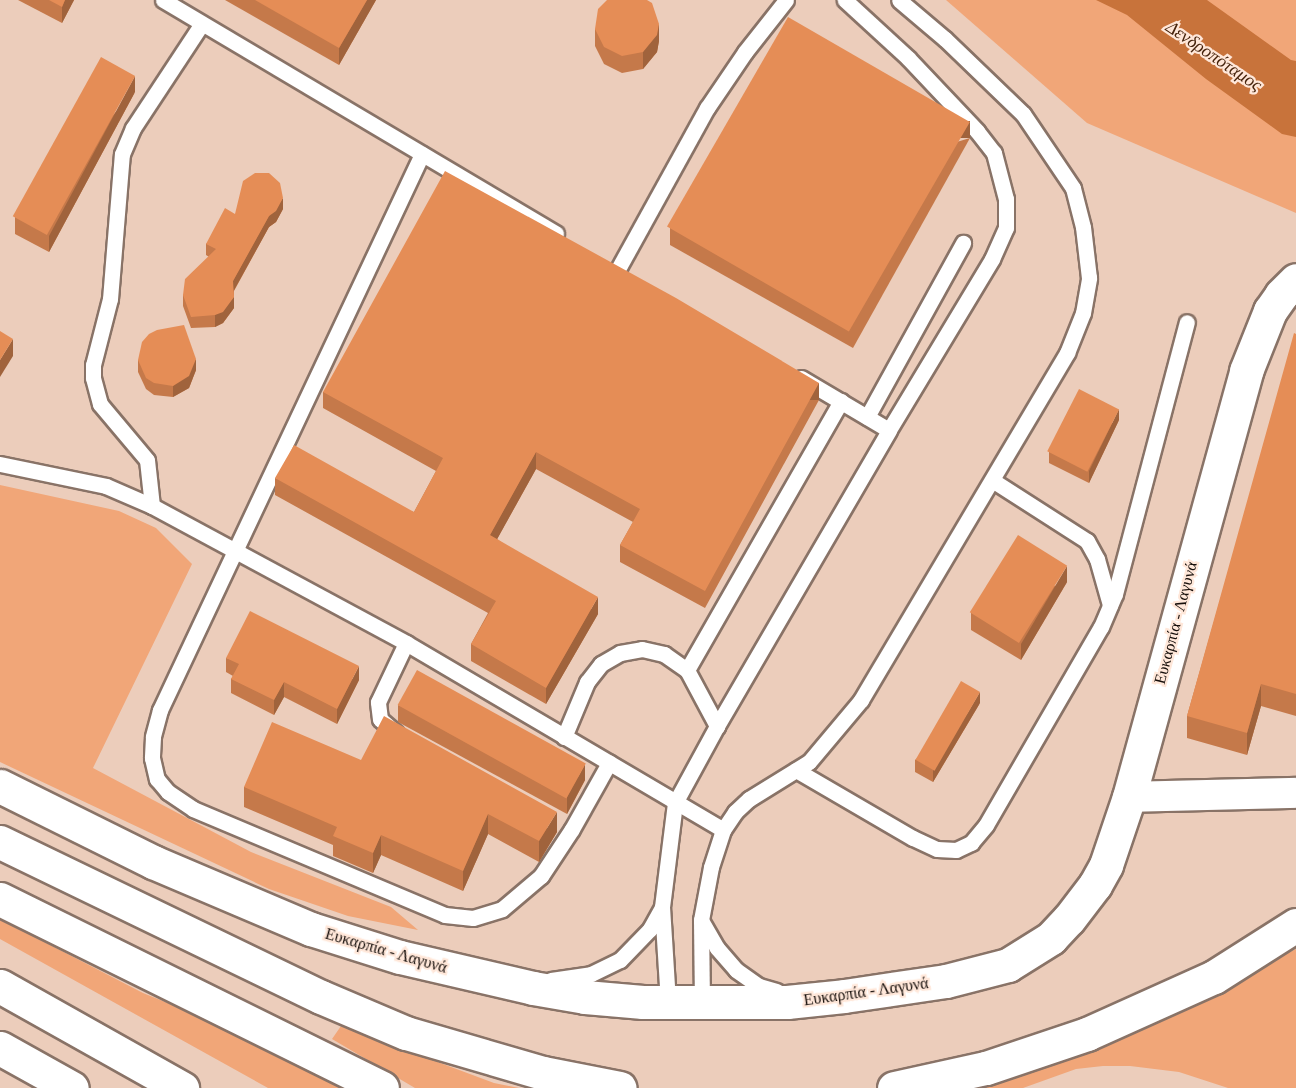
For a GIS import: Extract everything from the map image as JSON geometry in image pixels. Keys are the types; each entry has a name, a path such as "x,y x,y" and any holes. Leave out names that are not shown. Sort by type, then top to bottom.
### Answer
{"main road":[{"name":"Ευκαρπία - Λαγυνά","path":"0,786 153,862 290,921 400,957 503,983 603,999 702,1003 805,1000 956,979 993,970 1022,958 1051,938 1077,910 1095,885 1114,845 1246,371 1270,311 1281,295 1296,280"},
{"path":"0,842 321,997 406,1033 531,1070 620,1088"},
{"path":"0,899 382,1088"},
{"path":"894,1088 986,1068 1087,1034 1214,977 1296,925"},
{"path":"0,986 182,1088"},
{"path":"0,1048 72,1088"}],"street":[{"path":"1129,797 1295,793"}],"lane":[{"path":"163,0 201,25 567,239"},
{"path":"618,269 707,108 745,52 786,0"},
{"path":"668,1002 662,907 675,803 717,726 889,430 992,259 1006,228 1006,200 994,153 977,131 908,58 845,0"},
{"path":"702,1003 701,920 711,867 723,830 735,812 749,799 809,762 861,700 1067,353 1083,313 1089,278 1083,226 1073,188 1023,114 945,39 899,0"},
{"path":"152,506 147,460 100,404 93,378 93,365 110,299 122,154 134,129 201,25"},
{"path":"422,154 160,710 153,737 152,758 157,779 168,792 194,809 396,895 459,918 488,915 516,900 541,876 567,827 609,764"},
{"path":"867,417 963,243"},
{"path":"796,770 913,838 937,849 956,850 971,843 986,825 1101,627 1110,605 1187,322"},
{"path":"790,371 889,430"},
{"path":"687,670 841,401"},
{"path":"0,464 106,486 152,506 406,643 723,830"},
{"path":"992,480 1087,541 1097,559 1110,605"},
{"path":"406,643 380,694 378,711 385,726 412,742"},
{"path":"564,737 587,682 601,664 620,653 642,649 664,654 687,670 717,726"},
{"path":"503,983 561,979 604,969 634,947 650,928 662,907"},
{"path":"701,920 717,948 736,970 759,986 805,1000"}],"shaded area":[{"path":"0,0 1296,0 1296,1088 0,1088"},
{"path":"946,0 1296,0 1296,213 1087,123"},
{"path":"0,485 119,511 156,528 192,564 93,768 251,852 391,907 418,930 348,916 269,889 0,762"},
{"path":"0,919 143,993 242,1033 350,1088 268,1088 0,939"},
{"path":"1296,949 1296,1088 1228,1088 1179,1072 1130,1066 1103,1066 1076,1069 1023,1088 975,1088 1128,1032"},
{"path":"341,1026 494,1083 519,1088 415,1088 332,1039"}],"water":[{"name":"Δενδροπόταμος","path":"1096,0 1207,0 1291,60 1296,61 1296,137 1282,134 1206,79 1127,15"}],"building":[{"path":"49,0 65,0 62,7"},
{"path":"255,0 367,0 339,48"},
{"path":"607,0 647,0 652,3 659,24 657,35 643,52 622,56 604,47 595,29 598,9"},
{"path":"788,17 970,122 849,332 667,227"},
{"path":"101,57 135,76 47,235 13,216"},
{"path":"445,171 676,298 819,383 705,591 620,545 640,509 536,452 490,535 598,597 546,688 471,644 496,601 275,478 294,445 414,512 443,458 323,392"},
{"path":"255,173 269,173 280,183 283,198 276,211 269,216 233,281 234,297 223,312 191,317 183,295 185,279 216,249 206,244 225,208 235,214 243,181"},
{"path":"184,325 196,359 189,376 173,386 154,383 146,378 138,360 142,342 149,334 157,330"},
{"path":"0,331 13,339 0,360"},
{"path":"1294,333 1296,334 1296,694 1261,684 1247,733 1187,716"},
{"path":"1079,389 1119,409 1087,472 1047,451"},
{"path":"1018,535 1067,566 1019,643 970,612"},
{"path":"250,611 359,666 337,709 284,682 274,700 231,679 239,664 226,658"},
{"path":"417,670 586,764 566,799 398,705"},
{"path":"961,681 980,692 935,771 916,760"},
{"path":"384,716 557,812 539,841 488,814 463,871 381,835 373,853 333,836 337,827 244,787 272,722 361,760"}]}
